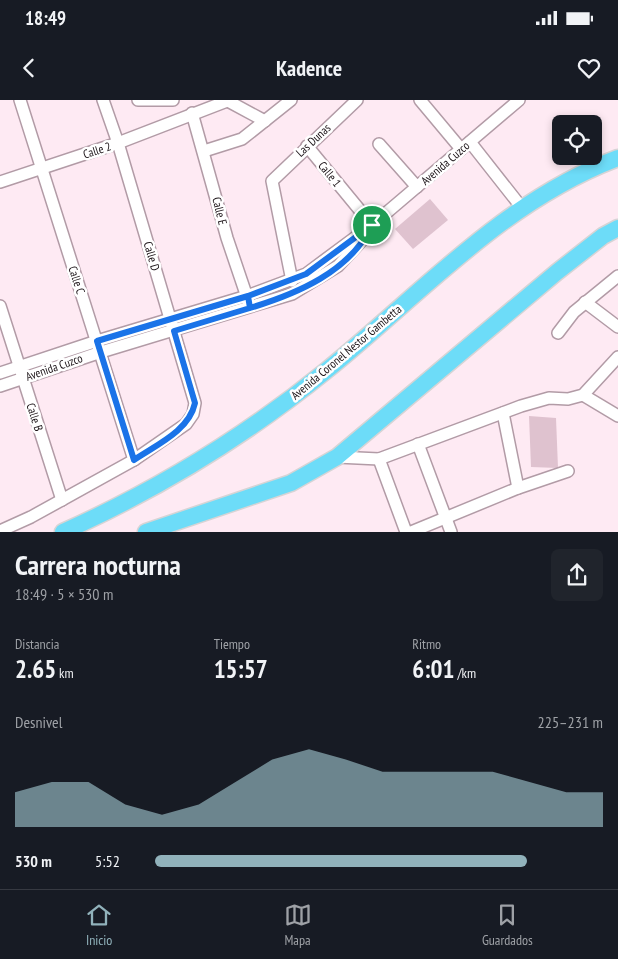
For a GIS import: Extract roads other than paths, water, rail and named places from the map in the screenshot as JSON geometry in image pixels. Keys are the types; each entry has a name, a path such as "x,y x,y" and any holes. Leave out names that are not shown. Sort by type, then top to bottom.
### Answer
{"highway":[{"name":"Avenida Coronel Nestor Gambetta","path":"64,532 148,489 246,431 326,371 450,265 522,208 560,185 618,158"},
{"path":"146,532 291,483 337,457 557,272 611,236 618,228"}],"street":[{"name":"Calle C","path":"20,100 134,460"},
{"name":"Calle D","path":"102,100 118,143 195,403 192,414 186,424 134,460"},
{"path":"138,100 173,100"},
{"name":"Calle 2","path":"0,182 118,143 226,100"},
{"path":"226,100 265,121"},
{"path":"204,150 242,139 291,100"},
{"name":"Las Dunas","path":"292,281 272,181 357,100"},
{"path":"420,100 466,145 522,208"},
{"name":"Avenida Cuzco","path":"172,325 292,281 315,269 372,225 518,100"},
{"name":"Calle E","path":"192,113 204,150 227,238 248,296 250,308"},
{"path":"379,144 416,187"},
{"name":"Calle 1","path":"307,146 372,225"},
{"name":"Avenida Cuzco","path":"0,373 172,325 250,308 292,294 326,275 357,248 367,236 372,225"},
{"path":"558,333 574,312 618,276"},
{"path":"585,302 618,326"},
{"name":"Calle B","path":"0,306 62,500"},
{"name":"Avenida Cuzco","path":"0,386 99,346"},
{"path":"337,457 379,459 549,398 568,399 583,395 618,357"},
{"path":"583,395 618,416"},
{"path":"503,413 518,488"},
{"path":"418,444 451,532"},
{"path":"379,459 406,532"},
{"path":"0,531 62,500 134,460"},
{"path":"411,532 518,488 568,471"}]}
